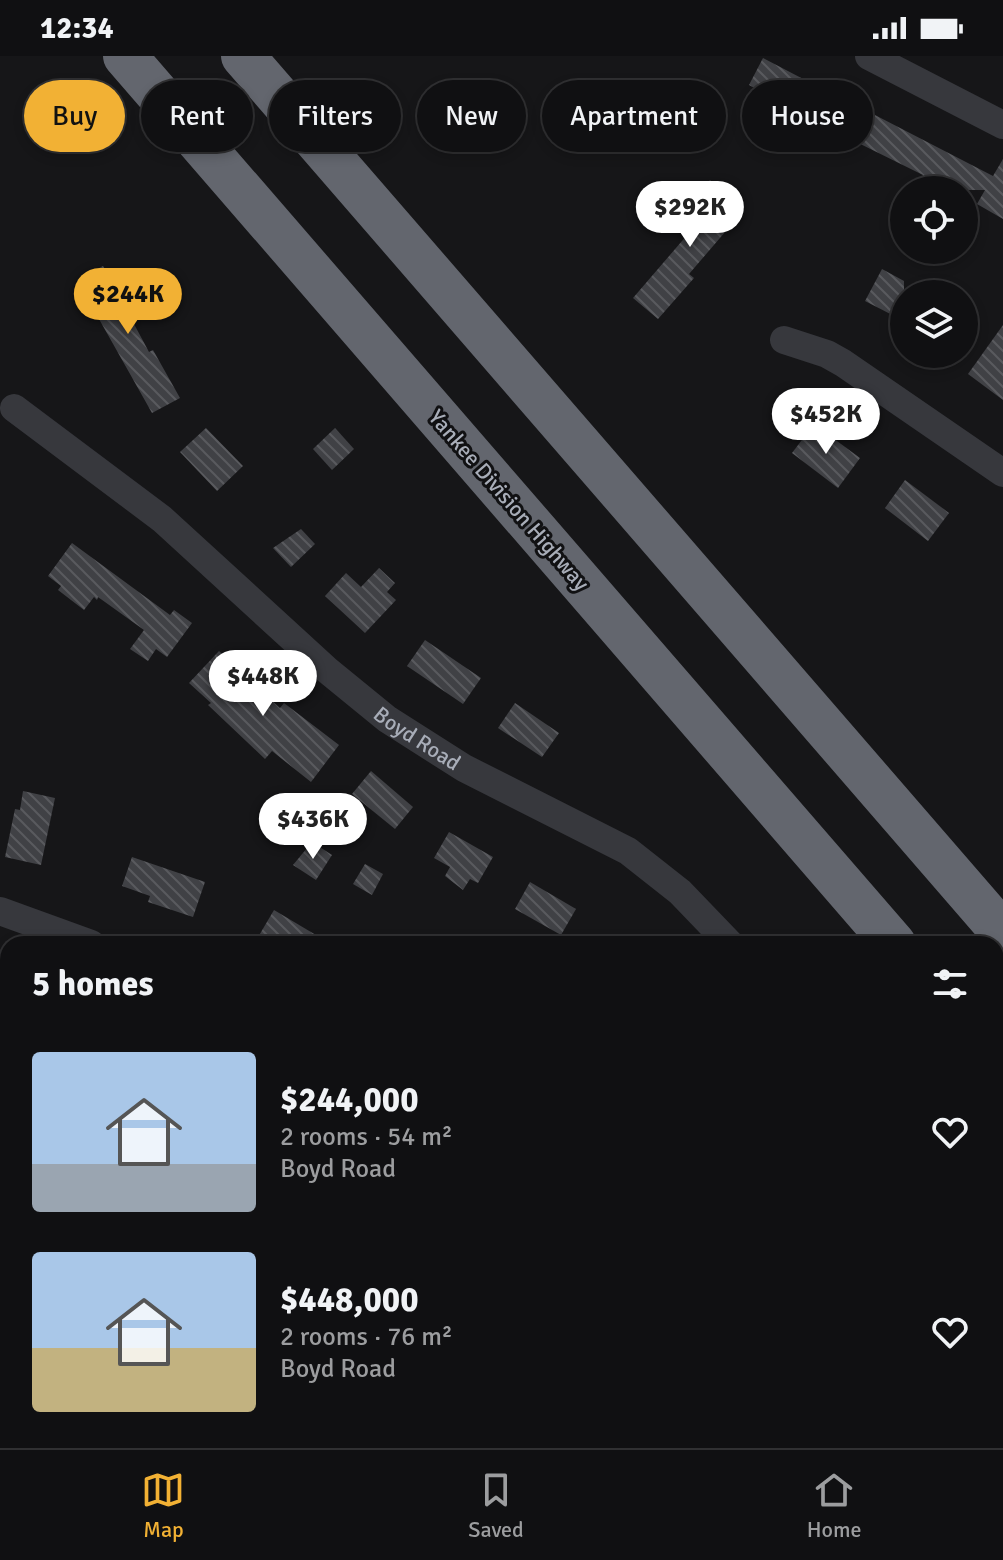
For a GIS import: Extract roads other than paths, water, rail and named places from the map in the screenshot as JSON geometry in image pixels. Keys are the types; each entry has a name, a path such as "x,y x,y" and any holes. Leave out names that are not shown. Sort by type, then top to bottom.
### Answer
{"highway":[{"name":"Yankee Division Highway","path":"125,56 887,936"},
{"path":"243,56 1003,933"}],"street":[{"path":"869,56 1003,125"},
{"path":"784,340 827,354 843,363 1003,473"},
{"name":"Boyd Road","path":"14,408 162,519 327,670 387,719 464,768 628,851 680,892 722,936"},
{"path":"0,911 69,936"}]}
